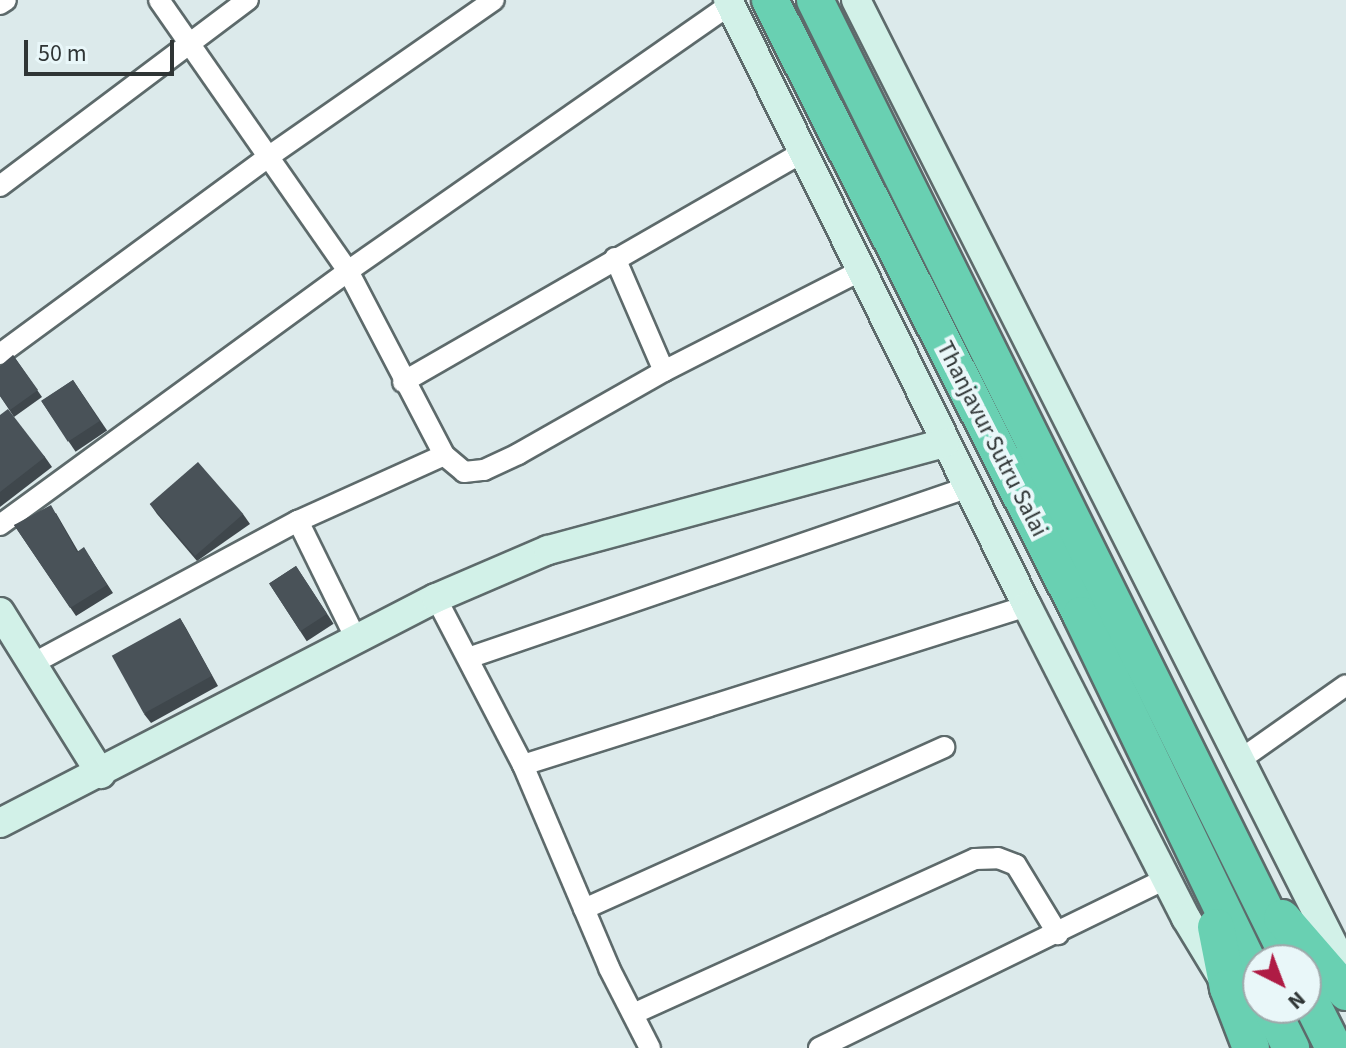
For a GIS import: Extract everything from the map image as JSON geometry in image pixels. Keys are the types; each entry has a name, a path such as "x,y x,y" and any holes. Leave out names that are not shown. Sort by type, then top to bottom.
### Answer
{"highway":[{"name":"Thanjavur Sutru Salai","path":"770,0 1081,615 1207,881 1242,983"},
{"name":"Thanjavur Sutru Salai","path":"815,0 1250,880"},
{"path":"1250,880 1282,944"},
{"path":"1250,880 1346,992"},
{"name":"Thanjavur Sutru Salai","path":"1248,1024 1251,1048"},
{"path":"1279,1024 1291,1048"},
{"path":"1322,1024 1334,1048"}],"street":[{"path":"0,4 6,0"},
{"path":"159,0 348,271 403,382 444,455 464,472 484,470 664,371 862,270"},
{"path":"0,186 248,0"},
{"path":"0,354 268,157 494,0"},
{"path":"856,0 1237,762 1346,970"},
{"path":"0,525 348,271 729,2 945,443 1166,879 1242,985"},
{"path":"403,382 803,152"},
{"path":"615,258 664,371"},
{"path":"0,823 101,774 436,598 548,550 945,443"},
{"path":"32,664 298,521 444,455"},
{"path":"471,657 969,487"},
{"path":"298,521 356,639"},
{"path":"436,598 471,657 523,765 584,909 650,1048"},
{"path":"523,765 1027,606"},
{"path":"0,612 101,774"},
{"path":"1237,762 1346,685"},
{"path":"584,909 944,747"},
{"path":"633,1014 975,859 998,858 1016,865 1058,934"},
{"path":"819,1048 1166,879"}],"building":[{"path":"13,355 38,390 10,410 0,396 0,366"},
{"path":"73,380 100,421 68,442 41,401"},
{"path":"8,409 45,457 0,492 0,415"},
{"path":"198,462 243,514 195,556 150,504"},
{"path":"51,505 77,552 84,547 107,585 70,608 14,525"},
{"path":"296,566 327,614 300,631 269,583"},
{"path":"180,618 212,676 144,714 112,656"}]}
